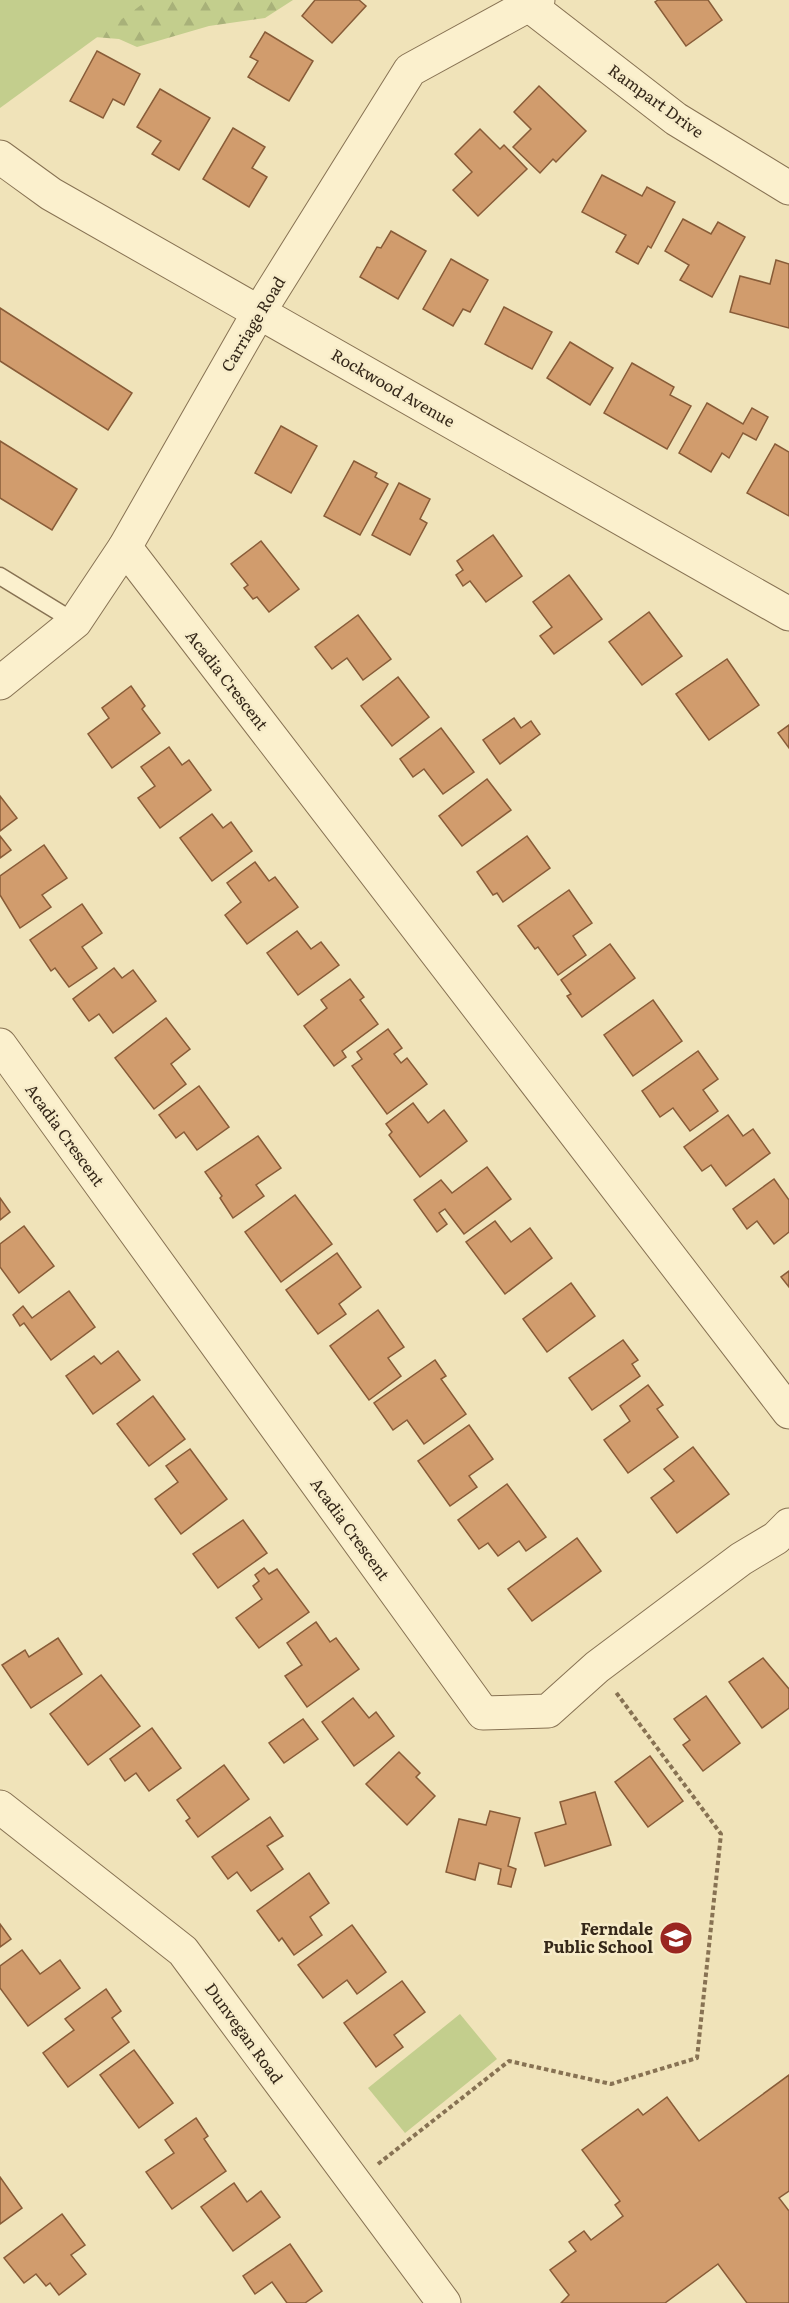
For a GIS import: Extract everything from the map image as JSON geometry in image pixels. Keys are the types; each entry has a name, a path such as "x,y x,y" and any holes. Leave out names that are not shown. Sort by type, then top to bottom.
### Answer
{"street":[{"name":"Rampart Drive","path":"534,3 676,119 789,188"},
{"name":"Carriage Road","path":"0,682 75,622 125,548 259,312 410,70 534,3"},
{"name":"Rockwood Avenue","path":"0,157 51,194 789,614"},
{"name":"Acadia Crescent","path":"125,548 789,1412"},
{"name":"Acadia Crescent","path":"0,1046 483,1713 548,1710 597,1667 741,1559 776,1538 789,1525"},
{"name":"Dunvegan Road","path":"0,1807 183,1951 444,2303"}],"lane":[{"path":"0,576 75,622"}],"path":[{"path":"354,2182 509,2061 611,2084 697,2058 721,1834 597,1667"}],"green space":[{"path":"0,0 148,0 0,108"},
{"path":"57,0 293,0 265,18 209,26 137,47 119,39 70,35"},
{"path":"460,2014 497,2059 405,2133 368,2088"}],"building":[{"path":"315,0 359,0 366,6 332,43 302,16"},
{"path":"658,0 708,0 722,20 686,46 655,2"},
{"path":"265,32 313,61 289,101 248,77 258,61 250,57"},
{"path":"97,51 140,74 124,105 113,99 103,118 70,101"},
{"path":"539,86 586,131 556,162 553,159 540,173 513,147 531,129 514,112"},
{"path":"160,89 210,118 179,170 152,154 161,141 137,127"},
{"path":"233,128 265,147 252,168 267,177 249,207 203,179"},
{"path":"480,129 500,149 504,145 527,169 478,216 453,190 472,172 455,154"},
{"path":"602,175 642,196 647,187 675,202 651,248 648,246 638,264 616,252 626,235 582,212"},
{"path":"683,219 711,234 718,222 745,237 712,297 680,280 689,265 665,251"},
{"path":"391,231 426,251 398,299 360,277 377,247 381,248"},
{"path":"451,259 488,280 470,312 463,309 453,326 423,309"},
{"path":"776,260 789,264 789,328 730,312 740,276 770,284"},
{"path":"504,307 552,332 532,369 485,344"},
{"path":"0,308 132,393 108,430 0,361"},
{"path":"570,342 613,368 590,405 547,378"},
{"path":"632,363 674,387 670,395 691,406 667,449 604,413"},
{"path":"707,403 743,424 752,408 768,417 756,440 743,433 729,458 722,453 711,472 679,453"},
{"path":"281,426 317,446 291,493 255,473"},
{"path":"0,441 77,489 52,530 0,498"},
{"path":"775,444 789,452 789,516 747,493"},
{"path":"354,461 377,473 375,477 388,484 360,535 324,516"},
{"path":"399,483 430,499 420,519 427,523 410,555 372,535"},
{"path":"493,535 522,576 486,602 470,581 463,586 456,575 463,570 457,561"},
{"path":"261,541 299,589 269,612 257,597 253,599 244,588 248,585 231,564"},
{"path":"569,575 602,619 554,654 540,636 552,627 533,602"},
{"path":"649,612 682,656 642,685 609,642"},
{"path":"358,615 391,659 363,680 347,658 332,669 315,647"},
{"path":"727,659 759,705 709,740 676,694"},
{"path":"398,677 429,717 392,746 361,706"},
{"path":"131,686 145,706 142,709 160,733 112,768 88,734 109,718 102,708"},
{"path":"514,718 521,728 531,721 540,734 500,764 483,740"},
{"path":"789,725 789,748 778,733"},
{"path":"441,728 474,772 443,794 424,769 413,777 400,759"},
{"path":"169,747 182,765 189,760 211,790 160,828 138,798 155,786 141,767"},
{"path":"487,779 511,810 462,846 439,816"},
{"path":"0,796 17,818 0,831"},
{"path":"212,814 223,828 231,822 252,851 212,881 180,838"},
{"path":"0,836 11,850 0,858"},
{"path":"527,836 550,868 503,902 497,893 493,895 477,872"},
{"path":"44,845 67,878 42,895 51,907 20,928 0,895 0,876"},
{"path":"255,862 269,881 275,877 298,907 247,944 225,915 241,902 227,883"},
{"path":"569,890 592,923 573,936 586,955 558,975 538,947 535,949 518,926"},
{"path":"82,904 102,933 82,947 97,968 69,987 55,968 51,971 30,940"},
{"path":"297,931 311,949 321,942 339,965 298,995 267,953"},
{"path":"610,944 635,978 582,1017 567,996 571,994 561,980"},
{"path":"114,968 122,978 133,970 156,1001 113,1033 99,1014 89,1021 73,999"},
{"path":"350,979 364,997 360,1000 378,1024 342,1051 346,1057 334,1066 304,1026 327,1008 321,1000"},
{"path":"653,1000 682,1041 633,1076 604,1035"},
{"path":"166,1018 190,1049 171,1064 186,1084 154,1109 115,1058"},
{"path":"388,1029 402,1048 394,1054 401,1063 407,1058 427,1084 387,1114 352,1066 362,1059 357,1052"},
{"path":"698,1051 718,1079 703,1090 718,1111 690,1131 673,1108 660,1117 642,1091"},
{"path":"199,1086 229,1127 197,1150 184,1132 176,1138 159,1115"},
{"path":"413,1103 428,1123 444,1110 467,1141 420,1177 389,1135 392,1132 386,1124"},
{"path":"728,1115 743,1136 753,1129 770,1153 726,1186 711,1165 702,1171 684,1147"},
{"path":"258,1136 281,1168 256,1185 264,1196 233,1218 220,1198 222,1196 205,1172"},
{"path":"487,1167 511,1199 464,1234 445,1209 439,1213 447,1224 437,1232 414,1200 441,1180 452,1193"},
{"path":"774,1179 789,1200 789,1232 774,1244 757,1221 747,1229 733,1209"},
{"path":"295,1195 332,1244 281,1282 245,1232"},
{"path":"0,1198 10,1212 0,1220"},
{"path":"495,1221 511,1242 530,1228 552,1258 505,1294 466,1242"},
{"path":"24,1226 54,1266 19,1293 0,1267 0,1244"},
{"path":"337,1253 361,1287 339,1304 346,1314 318,1334 286,1290"},
{"path":"789,1271 789,1287 781,1277"},
{"path":"571,1283 595,1316 547,1352 523,1319"},
{"path":"69,1291 95,1327 51,1360 24,1323 20,1326 13,1315 23,1306 32,1318"},
{"path":"378,1310 404,1347 388,1358 401,1376 369,1400 330,1346"},
{"path":"623,1340 638,1360 632,1364 640,1376 592,1410 569,1378"},
{"path":"118,1351 140,1380 93,1414 66,1376 94,1356 101,1364"},
{"path":"435,1360 446,1376 441,1379 466,1414 424,1444 407,1420 393,1430 374,1403"},
{"path":"648,1385 663,1405 657,1409 678,1437 628,1473 604,1440 630,1421 620,1406"},
{"path":"153,1396 185,1439 149,1466 117,1424"},
{"path":"469,1425 493,1459 469,1476 477,1487 450,1506 418,1461"},
{"path":"693,1447 729,1494 677,1533 651,1498 674,1481 664,1469"},
{"path":"190,1449 227,1499 181,1534 155,1499 178,1482 166,1466"},
{"path":"507,1484 546,1537 526,1551 519,1541 498,1556 488,1543 479,1549 458,1520"},
{"path":"243,1520 267,1553 218,1588 193,1554"},
{"path":"577,1538 601,1571 532,1621 508,1589"},
{"path":"264,1568 269,1574 277,1569 309,1612 259,1648 236,1618 262,1599 253,1586 259,1581 255,1575"},
{"path":"316,1622 330,1642 336,1638 359,1669 307,1707 285,1676 302,1665 287,1643"},
{"path":"58,1638 82,1674 31,1708 2,1665 25,1650 29,1657"},
{"path":"763,1658 789,1689 789,1708 762,1728 729,1682"},
{"path":"101,1675 140,1726 88,1765 50,1714"},
{"path":"706,1696 740,1743 703,1771 683,1745 690,1740 674,1719"},
{"path":"353,1698 369,1718 376,1712 394,1736 354,1766 322,1722"},
{"path":"303,1719 318,1739 284,1763 269,1743"},
{"path":"152,1728 181,1768 149,1791 136,1773 125,1781 110,1759"},
{"path":"399,1752 420,1773 416,1777 435,1796 407,1825 366,1784"},
{"path":"650,1756 683,1801 648,1827 615,1782"},
{"path":"224,1765 249,1799 198,1837 186,1821 190,1818 177,1800"},
{"path":"595,1792 611,1845 545,1866 535,1833 566,1824 560,1802"},
{"path":"490,1811 520,1818 508,1866 516,1869 511,1887 498,1884 501,1869 479,1863 475,1880 446,1872 459,1819 486,1825"},
{"path":"270,1817 283,1836 267,1846 283,1869 251,1891 237,1872 228,1879 212,1857"},
{"path":"309,1873 329,1903 310,1917 322,1935 294,1955 282,1938 279,1941 257,1911"},
{"path":"0,1924 11,1939 0,1947"},
{"path":"352,1925 386,1972 357,1994 347,1980 323,1998 298,1965"},
{"path":"22,1950 40,1974 60,1960 80,1988 28,2026 0,1988 0,1966"},
{"path":"402,1981 425,2012 394,2035 403,2047 376,2067 344,2023"},
{"path":"106,1989 121,2011 112,2018 129,2042 68,2087 43,2053 74,2030 65,2019"},
{"path":"134,2050 173,2103 139,2128 100,2075"},
{"path":"789,2075 789,2191 779,2198 789,2211 789,2303 747,2303 718,2264 665,2303 561,2303 569,2295 550,2270 576,2251 569,2242 584,2231 591,2240 623,2216 615,2205 620,2201 582,2150 638,2109 643,2115 667,2097 699,2141"},
{"path":"196,2118 208,2136 204,2139 226,2171 172,2209 146,2172 174,2153 165,2140"},
{"path":"0,2177 22,2208 0,2224"},
{"path":"234,2183 247,2202 261,2191 280,2217 233,2251 201,2207"},
{"path":"62,2214 85,2245 71,2255 86,2274 59,2295 50,2283 46,2286 36,2274 24,2283 4,2258"},
{"path":"290,2244 322,2291 305,2303 287,2303 272,2282 255,2294 243,2276"}],"place":[{"name":"Ferndale Public School","path":"676,1938"}]}
